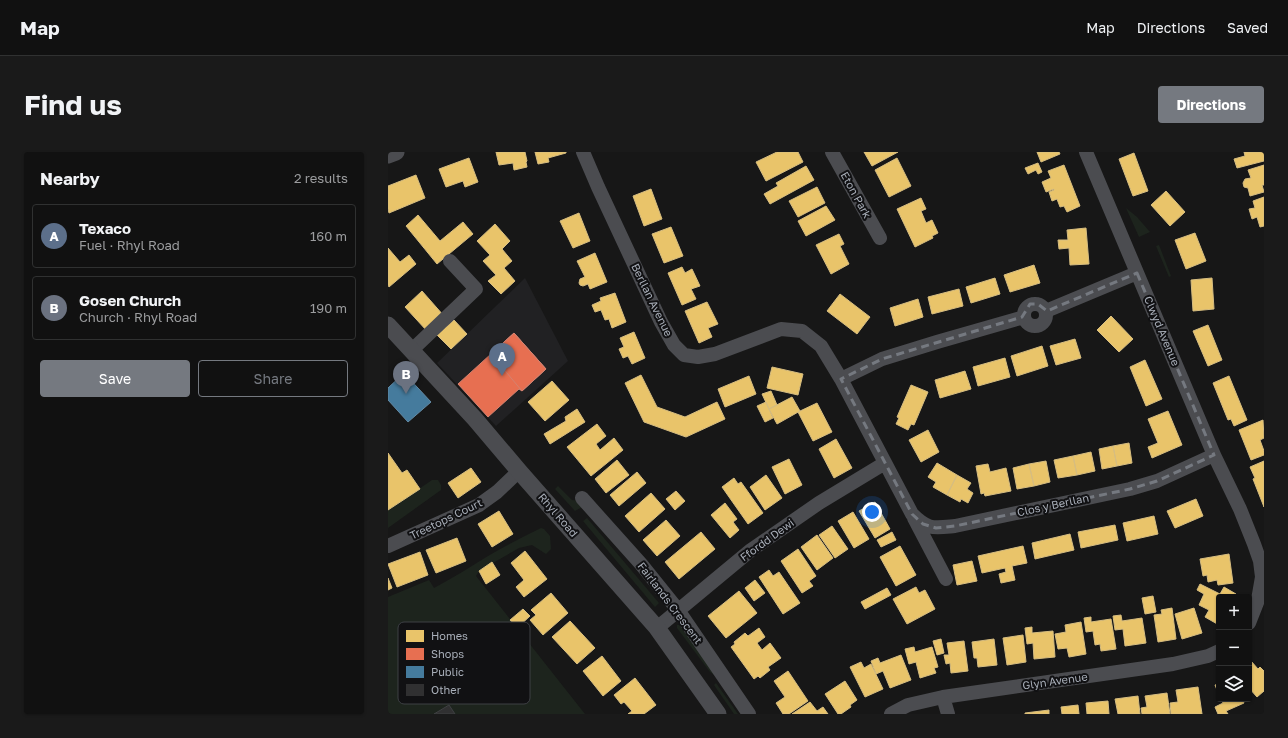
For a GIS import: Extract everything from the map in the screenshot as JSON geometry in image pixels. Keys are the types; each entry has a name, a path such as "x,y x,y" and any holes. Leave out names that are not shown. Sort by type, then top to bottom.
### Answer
{"street":[{"path":"388,155 396,152"},
{"name":"Berllan Avenue","path":"583,152 661,322 674,346 684,355 698,357 715,354 781,329 802,331 821,346 841,379 902,493"},
{"name":"Eton Park","path":"832,152 880,238"},
{"name":"Clwyd Avenue","path":"1086,152 1214,455 1240,509 1260,561 1262,577 1258,600 1252,615"},
{"path":"412,350 476,289 450,261"},
{"path":"841,379 882,359 1024,317 1027,306 1034,303 1042,305 1046,312 1137,272"},
{"name":"Rhyl Road","path":"388,325 475,419 657,628 718,714"},
{"name":"Clos y Berllan","path":"902,493 912,514 923,524 936,528 955,526 1130,489 1157,481 1214,455"},
{"name":"Ffordd Dewi","path":"657,628 751,550 819,503 885,463"},
{"name":"Treetops Court","path":"388,546 479,505 497,492 519,470"},
{"name":"Fairlands Crescent","path":"582,498 641,564 678,610 749,714"},
{"path":"912,514 946,579"},
{"name":"Glyn Avenue","path":"891,714 908,705 943,697 1166,666 1208,656 1216,652"},
{"path":"943,697 948,714"}],"highlighted area":[{"path":"1137,273 1214,455 1157,481 1130,489 955,526 936,528 923,524 912,514 841,379 882,359 1022,317 1030,304 1038,304 1047,311"}],"shaded area":[{"path":"1126,208 1137,217 1150,232 1139,237"},
{"path":"1159,245 1171,276 1169,277 1156,246"},
{"path":"525,278 568,361 496,426 437,363"},
{"path":"432,480 438,480 441,485 441,490 388,528 388,510"},
{"path":"558,486 572,500 580,501 584,506 575,511 555,489"},
{"path":"587,518 659,603 655,607 583,521"},
{"path":"541,528 544,529 550,536 551,549 546,554 532,545 519,548 479,571 476,576 512,622 398,622 398,704 530,704 530,644 585,714 388,714 388,597 429,580 434,588 494,552"},
{"path":"681,624 721,680 710,672 677,628 677,625"},
{"path":"716,683 738,714 734,714 714,685"}],"building: Homes":[{"path":"496,152 525,152 527,167 514,170 513,163 499,165"},
{"path":"535,152 566,153 548,158 549,162 538,164"},
{"path":"777,152 798,152 803,162 766,181 756,162"},
{"path":"864,152 898,152 872,166"},
{"path":"1037,152 1059,152 1060,154 1041,162"},
{"path":"1244,152 1264,152 1264,161 1237,168 1234,159 1245,156"},
{"path":"1134,153 1148,191 1133,196 1119,159"},
{"path":"469,158 478,182 465,187 463,181 446,187 439,169"},
{"path":"897,158 911,186 889,197 875,170"},
{"path":"1038,163 1042,172 1038,174 1036,170 1028,174 1025,168"},
{"path":"1064,165 1080,206 1067,212 1064,206 1060,207 1057,199 1052,201 1049,192 1054,189 1046,192 1042,182 1051,178 1048,171"},
{"path":"1264,165 1264,185 1262,185 1264,192 1250,196 1248,188 1244,187 1243,183 1245,179 1251,178 1248,170"},
{"path":"806,166 814,180 770,204 764,194 778,186 776,183"},
{"path":"416,175 425,198 389,213 388,186"},
{"path":"817,187 825,203 798,217 789,201"},
{"path":"651,189 662,219 644,226 633,196"},
{"path":"1166,191 1185,212 1170,226 1151,205"},
{"path":"1264,197 1264,226 1260,227 1257,217 1252,219 1249,209 1255,208 1253,201"},
{"path":"921,198 926,209 921,211 926,223 932,220 938,233 932,236 933,238 915,247 897,209"},
{"path":"826,206 835,220 806,236 798,221"},
{"path":"579,213 590,241 573,248 560,221"},
{"path":"418,215 440,241 463,222 473,234 437,264 406,226"},
{"path":"495,224 510,241 502,249 512,261 504,268 515,281 501,294 488,281 496,275 483,261 490,255 477,241"},
{"path":"671,227 683,256 664,263 652,234"},
{"path":"1086,228 1089,264 1070,265 1069,248 1059,249 1058,240 1068,240 1067,230"},
{"path":"1195,233 1206,261 1186,269 1175,240"},
{"path":"839,234 844,244 840,246 849,264 831,274 816,245"},
{"path":"388,248 400,262 409,255 416,264 389,287 388,285"},
{"path":"595,253 607,282 590,289 588,284 583,286 579,283 580,279 585,277 577,261"},
{"path":"1034,265 1040,283 1010,292 1004,275"},
{"path":"682,267 685,273 692,269 700,286 691,289 696,299 682,305 668,273"},
{"path":"995,278 1000,294 971,303 966,287"},
{"path":"1212,278 1214,309 1193,311 1191,280"},
{"path":"959,289 963,306 932,314 928,297"},
{"path":"422,291 444,316 427,331 405,307"},
{"path":"615,293 626,322 612,328 609,319 605,320 601,310 595,312 592,305 601,301 600,298"},
{"path":"840,294 870,317 857,334 827,311"},
{"path":"918,299 923,317 895,326 890,308"},
{"path":"707,302 718,324 708,328 712,337 699,343 685,311"},
{"path":"1111,316 1133,339 1119,352 1097,330"},
{"path":"454,320 467,334 451,349 437,335"},
{"path":"1208,325 1222,360 1208,366 1193,331"},
{"path":"634,332 645,358 632,364 628,356 623,358 619,349 624,347 620,338"},
{"path":"1075,339 1081,358 1056,365 1050,346"},
{"path":"1042,346 1048,366 1017,376 1011,356"},
{"path":"1005,358 1010,377 978,386 973,367"},
{"path":"1145,360 1162,399 1146,406 1130,367"},
{"path":"772,367 803,374 798,395 767,388"},
{"path":"965,371 971,389 940,398 935,380"},
{"path":"641,375 657,407 685,417 717,402 725,419 686,437 644,422 625,383"},
{"path":"749,376 756,394 725,407 718,389"},
{"path":"1229,376 1247,420 1234,426 1231,419 1228,420 1213,383"},
{"path":"552,381 569,400 545,421 528,402"},
{"path":"911,385 928,392 914,425 911,424 908,430 896,424 899,418 897,417"},
{"path":"771,391 777,405 769,409 762,394"},
{"path":"792,397 800,411 777,424 769,409"},
{"path":"766,402 773,418 765,422 757,406"},
{"path":"817,403 832,432 813,441 798,412"},
{"path":"577,409 585,422 550,444 544,434 566,421 565,417"},
{"path":"1168,411 1182,445 1152,458 1148,447 1158,443 1148,419"},
{"path":"1263,420 1264,438 1260,440 1264,455 1251,460 1239,430"},
{"path":"597,424 606,436 596,444 600,450 614,438 623,450 591,476 567,447"},
{"path":"928,430 939,452 921,462 909,440"},
{"path":"836,439 852,468 834,478 819,449"},
{"path":"1129,443 1132,463 1117,466 1113,446"},
{"path":"1113,446 1117,466 1102,469 1099,449"},
{"path":"1091,452 1095,471 1077,475 1073,456"},
{"path":"388,453 402,473 407,470 420,489 388,510"},
{"path":"1073,456 1077,475 1058,478 1054,460"},
{"path":"789,459 802,485 785,494 772,467"},
{"path":"617,460 629,475 606,493 595,479"},
{"path":"1046,461 1050,482 1034,486 1029,464"},
{"path":"1264,461 1264,507 1250,467"},
{"path":"937,463 957,475 947,495 933,487 936,482 928,477"},
{"path":"988,464 990,472 1006,468 1011,491 985,496 984,493 981,494 976,466"},
{"path":"1029,464 1034,486 1017,489 1013,468"},
{"path":"471,468 481,482 458,498 448,483"},
{"path":"637,472 646,483 619,506 610,495"},
{"path":"766,475 782,498 765,510 750,487"},
{"path":"957,475 971,483 967,489 973,493 968,503 961,499 960,502 947,495"},
{"path":"734,478 738,484 741,482 763,513 748,524 722,487"},
{"path":"676,491 685,501 675,510 666,499"},
{"path":"651,493 665,509 639,532 625,516"},
{"path":"1196,499 1203,516 1175,528 1167,511"},
{"path":"875,502 890,529 875,538 859,511"},
{"path":"725,503 737,519 733,522 739,530 730,538 711,515"},
{"path":"499,511 513,534 492,547 478,524"},
{"path":"853,512 869,539 854,548 838,521"},
{"path":"1154,516 1158,534 1127,541 1123,523"},
{"path":"666,520 680,536 657,556 643,540"},
{"path":"1115,525 1118,540 1081,548 1078,532"},
{"path":"832,526 848,549 835,558 819,535"},
{"path":"701,532 715,549 679,579 665,562"},
{"path":"892,532 896,540 881,547 877,540"},
{"path":"1070,534 1074,550 1035,559 1032,543"},
{"path":"817,535 833,558 817,570 801,547"},
{"path":"457,538 466,561 436,573 426,550"},
{"path":"900,546 916,575 896,586 880,557"},
{"path":"1023,546 1027,563 1012,566 1015,580 1001,583 999,574 1006,572 1005,568 982,573 978,556"},
{"path":"798,549 816,576 809,581 813,586 802,593 781,561"},
{"path":"525,551 547,579 524,597 516,587 524,580 511,563"},
{"path":"420,552 428,575 397,587 388,564"},
{"path":"1229,554 1233,583 1218,585 1217,580 1208,582 1207,575 1203,576 1200,559"},
{"path":"972,561 977,581 957,585 953,565"},
{"path":"492,562 500,575 486,584 479,571"},
{"path":"769,570 773,576 779,572 800,603 783,614 759,577"},
{"path":"388,578 392,588 388,590"},
{"path":"755,580 765,593 754,601 745,588"},
{"path":"1200,584 1220,594 1216,594 1216,623 1205,617 1209,610 1199,605 1204,594 1197,590"},
{"path":"916,587 919,593 925,590 935,609 907,624 893,599"},
{"path":"1224,587 1236,594 1220,594"},
{"path":"887,588 891,595 865,609 861,602"},
{"path":"739,591 757,613 726,638 708,616"},
{"path":"551,593 568,613 543,635 530,620 536,615 531,610"},
{"path":"1153,596 1156,612 1145,614 1142,598"},
{"path":"1172,608 1176,639 1158,642 1154,615 1162,614 1161,610"},
{"path":"1194,608 1202,633 1182,639 1175,614"},
{"path":"523,609 530,616 524,622 512,622 510,620"},
{"path":"1121,615 1122,621 1142,618 1146,643 1125,646 1123,629 1115,630 1113,616"},
{"path":"1091,617 1091,622 1111,619 1116,649 1101,651 1100,644 1095,645 1093,631 1086,632 1084,618"},
{"path":"570,621 595,648 577,664 552,637"},
{"path":"1081,622 1086,654 1069,657 1067,648 1058,649 1055,634 1066,632 1065,625"},
{"path":"1032,627 1032,633 1053,631 1055,657 1034,659 1033,643 1027,644 1025,628"},
{"path":"759,628 765,637 757,643 762,650 770,643 781,658 768,667 770,670 760,678 758,676 754,679 731,647 735,644 734,642 745,633 748,636"},
{"path":"1023,635 1026,662 1007,665 1003,638"},
{"path":"941,639 944,653 937,655 933,641"},
{"path":"994,639 997,665 978,667 977,658 974,658 972,642"},
{"path":"964,641 968,671 951,673 950,663 946,664 944,655 949,655 947,643"},
{"path":"914,647 915,652 932,647 938,667 934,668 936,673 920,678 916,662 909,664 905,649"},
{"path":"901,655 911,680 890,688 883,671 876,674 871,661 878,658 880,663"},
{"path":"602,656 621,681 603,696 583,671"},
{"path":"861,662 864,668 871,664 883,689 865,697 850,667"},
{"path":"1252,662 1258,669 1260,667 1264,671 1264,691 1257,697 1252,691"},
{"path":"788,671 808,701 789,714 783,714 776,703 785,697 774,681"},
{"path":"635,678 656,705 644,714 628,714 632,711 624,702 621,704 614,695"},
{"path":"845,681 857,700 850,705 851,707 841,714 838,714 825,694"},
{"path":"1198,687 1202,714 1171,714 1170,703 1178,702 1176,690"},
{"path":"1167,693 1170,714 1142,714 1141,708 1147,707 1145,696"},
{"path":"1138,696 1140,714 1118,714 1115,699"},
{"path":"1108,701 1109,714 1087,714 1086,703"},
{"path":"810,702 817,711 823,707 828,714 792,714"},
{"path":"1223,703 1244,703 1226,711 1228,714 1218,714 1215,707"},
{"path":"1078,705 1079,714 1062,714 1061,707"},
{"path":"1049,710 1049,714 1025,714 1025,713"}],"building: Shops":[{"path":"514,333 546,369 522,391 519,389 488,417 458,384"},
{"path":"514,333 546,369 522,391 491,354"}],"building: Public":[{"path":"404,373 431,402 408,422 388,400 388,388"}],"building: Other":[{"path":"449,705 455,714 434,714"}],"place":[{"name":"Texaco","path":"502,376"},
{"name":"Gosen Church","path":"406,394"}]}
